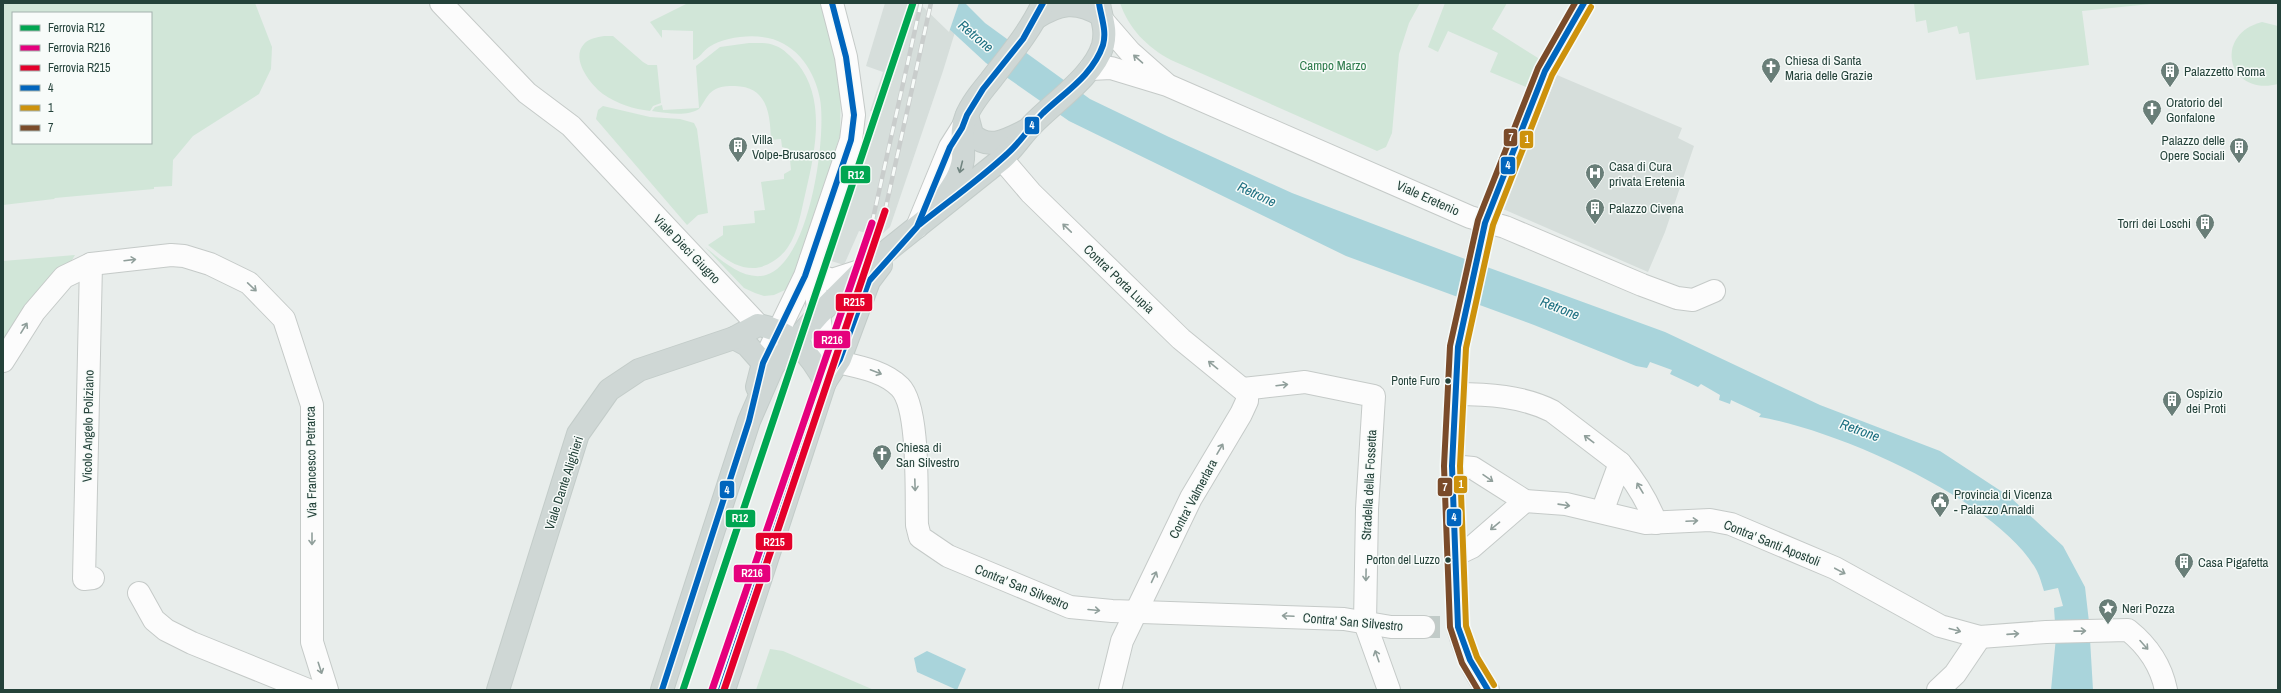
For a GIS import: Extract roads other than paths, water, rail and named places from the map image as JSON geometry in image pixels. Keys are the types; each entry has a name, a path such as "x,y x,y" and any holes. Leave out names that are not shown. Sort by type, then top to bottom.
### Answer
{"main road":[{"path":"776,332 819,314 863,270 935,211 951,202 1016,146 1034,123 1085,74 1097,59 1103,44 1101,13 1088,8 1065,5 1039,10 1022,39 983,89 964,122 962,160 958,178 935,211"},
{"path":"964,122 972,134 983,143 993,144 1006,140 1034,123"},
{"path":"724,686 825,382 838,362 869,281 912,231"},
{"path":"776,332 810,357 825,382"},
{"path":"749,421 773,366 776,332"},
{"name":"Viale Dante Alighieri","path":"498,690 578,434 609,390 639,370 734,338 776,332"},
{"path":"662,690 749,421 763,363 747,345 734,338"}],"street":[{"name":"Viale Dieci Giugno","path":"441,3 527,93 571,126 615,174 776,332"},
{"path":"763,363 776,332 805,276 812,266 851,140 854,115 846,57 832,3"},
{"name":"Viale Eretenio","path":"1101,13 1130,52 1167,85"},
{"name":"Viale Eretenio","path":"1085,74 1111,68 1167,85 1485,223 1505,227 1642,285 1677,298 1693,300 1714,291"},
{"path":"912,231 950,147 964,122"},
{"name":"Contra' Porta Lupia","path":"1002,159 1031,193 1181,340 1243,389"},
{"path":"1485,223 1476,257 1458,347 1452,466 1456,556 1441,627 1466,651 1481,682 1488,690"},
{"name":"Via Francesco Petrarca","path":"3,360 34,312 64,277 91,264 171,255 210,264 249,283 284,319 312,405 312,642 327,690"},
{"name":"Vicolo Angelo Poliziano","path":"91,264 84,579 93,578"},
{"path":"812,266 832,280 846,277 863,270"},
{"path":"812,266 825,357 825,382"},
{"name":"Contra' San Silvestro","path":"838,362 882,375 894,382 906,396 913,422 917,525 920,537 948,556 1070,608 1137,612 1337,618 1391,627 1441,627"},
{"name":"Stradella della Fossetta","path":"1243,389 1305,382 1374,396 1367,509 1365,623"},
{"name":"Contra' Valmerlara","path":"1110,690 1122,641 1191,498 1241,414 1247,400 1247,393 1243,389"},
{"path":"1455,394 1484,394 1527,400 1552,411 1620,462 1640,488 1656,523"},
{"path":"1602,512 1620,462"},
{"path":"1452,466 1473,468 1525,501 1472,547 1456,556"},
{"name":"Contra' Santi Apostoli","path":"1525,501 1566,504 1646,523 1710,520 1731,524 1835,568 1940,626 1980,637 2046,632 2128,630 2137,637 2156,661 2165,683"},
{"path":"139,593 154,620 166,630 308,690"},
{"path":"1365,623 1389,690"},
{"path":"1938,690 1955,674 1980,637"}],"water":[{"name":"Retrone","path":"921,3 965,3 985,23 1090,99 1292,193 1465,259 1665,332 1820,405 1940,451 2010,497 2063,546 2085,587 2089,622 2093,690 2051,690 2056,637 2054,608 2063,606 2058,588 2044,591 2037,571 2017,545 1988,519 1953,495 1913,472 1830,436 1791,424 1759,417 1761,414 1731,400 1730,404 1719,400 1720,395 1701,384 1698,387 1670,374 1672,370 1650,362 1647,368 1636,366 1534,325 1346,256 1069,121 986,63"},
{"path":"927,651 966,669 957,690 917,672 914,658"}],"tunnel":[{"path":"1424,627 1440,627"}],"railway":[{"path":"872,223 921,3"},
{"path":"885,211 931,3"}],"rail line":[{"name":"R12","path":"683,690 913,3"},
{"name":"R215","path":"724,690 885,211"},
{"name":"R216","path":"712,690 872,223"}],"place":[{"name":"Chiesa di Santa Maria delle Grazie","path":"1771,84"},
{"name":"Palazzetto Roma","path":"2170,88"},
{"name":"Oratorio del Gonfalone","path":"2152,126"},
{"name":"Villa Volpe-Brusarosco","path":"738,163"},
{"name":"Palazzo delle Opere Sociali","path":"2239,164"},
{"name":"Casa di Cura privata Eretenia","path":"1595,190"},
{"name":"Palazzo Civena","path":"1595,225"},
{"name":"Torri dei Loschi","path":"2205,240"},
{"name":"Ponte Furo","path":"1448,381"},
{"name":"Ospizio dei Proti","path":"2172,417"},
{"name":"Chiesa di San Silvestro","path":"882,471"},
{"name":"Provincia di Vicenza - Palazzo Arnaldi","path":"1940,518"},
{"name":"Porton del Luzzo","path":"1448,560"},
{"name":"Casa Pigafetta","path":"2184,579"},
{"name":"Neri Pozza","path":"2108,625"}],"park label":[{"name":"Campo Marzo","path":"1333,65"}]}
